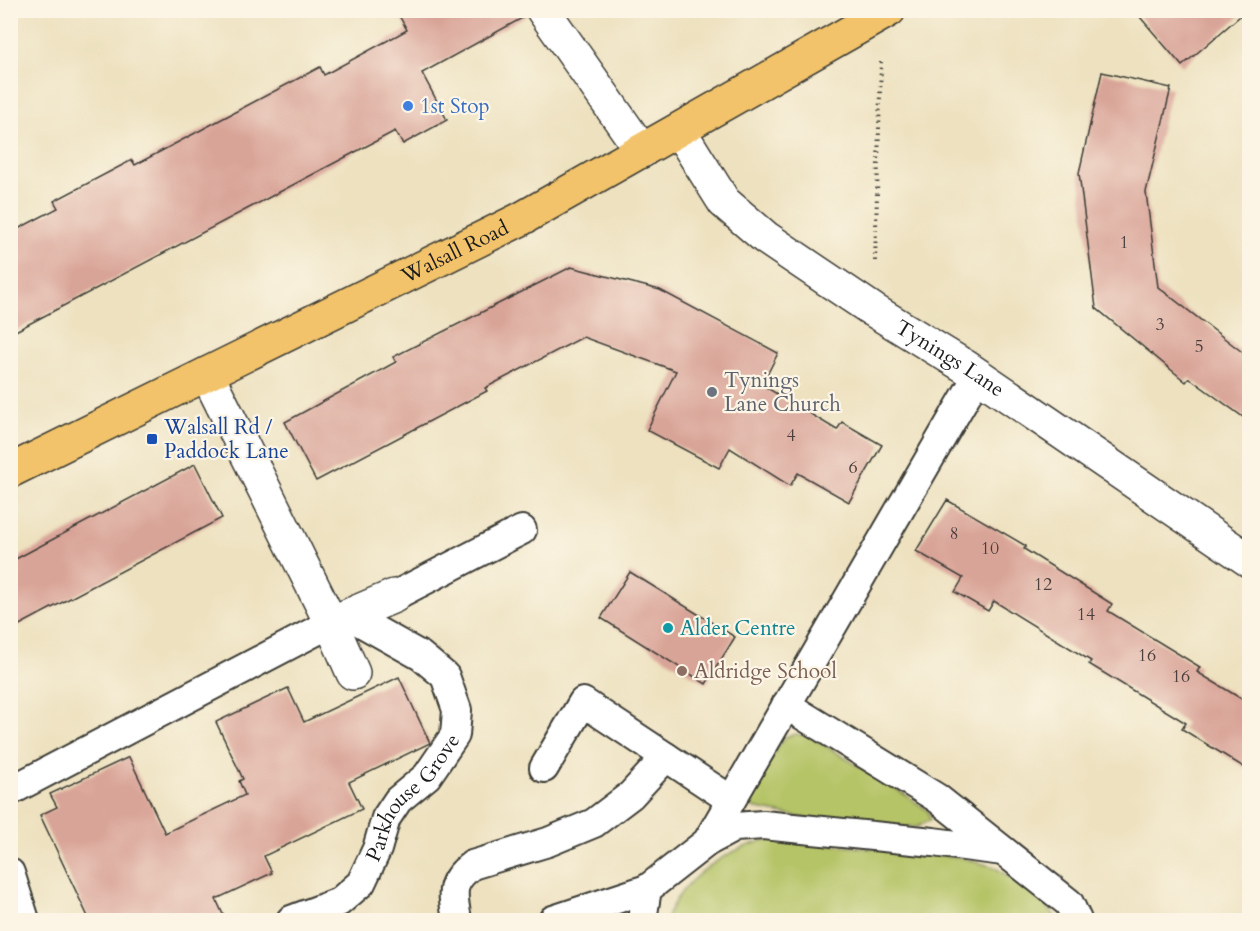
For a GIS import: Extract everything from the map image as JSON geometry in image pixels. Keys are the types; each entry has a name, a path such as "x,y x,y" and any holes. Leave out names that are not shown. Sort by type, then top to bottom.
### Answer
{"main road":[{"name":"Walsall Road","path":"10,471 521,219 886,13"}],"street":[{"path":"543,10 642,151"},
{"name":"Tynings Lane","path":"679,130 724,202 766,238 873,310 978,375 1250,561"},
{"path":"207,374 339,619 353,673"},
{"path":"339,619 394,596"}],"lane":[{"path":"707,842 978,375"},
{"path":"394,596 522,530"},
{"path":"10,791 339,619"},
{"name":"Parkhouse Grove","path":"291,921 339,902 361,883 377,849 386,818 398,800 427,776 456,735 457,710 446,676 421,656 339,619"},
{"path":"544,768 583,702 731,800"},
{"path":"786,705 937,798 1005,851 1073,912 1097,921"},
{"path":"458,921 453,890 462,872 472,865 548,842 594,823 631,795 666,758"},
{"path":"553,921 646,889 707,842 735,827 763,825 1005,851"},
{"path":"10,873 25,921"},
{"path":"642,921 646,889"}],"path":[{"path":"873,310 886,13"}],"green space":[{"path":"796,734 811,737 907,796 928,811 930,820 917,827 829,823 753,808 748,799 781,742 787,736"},
{"path":"771,839 959,857 994,867 1035,894 1057,920 666,920 683,891 708,867 739,850"}],"building":[{"path":"396,10 524,10 526,16 422,73 447,120 403,144 395,131 10,334 10,233 58,208 54,201 132,160 135,165 320,67 324,75 407,30"},
{"path":"1134,10 1247,10 1182,66"},
{"path":"1102,72 1171,88 1146,192 1158,287 1250,358 1250,422 1189,378 1186,382 1096,308 1079,173"},
{"path":"571,267 660,290 778,353 762,385 837,430 842,422 882,445 849,502 798,473 790,486 730,448 719,468 647,430 676,371 583,337 485,388 487,391 316,481 285,422 396,362 393,357"},
{"path":"195,464 222,518 10,630 10,562"},
{"path":"947,500 1026,546 1024,549 1112,604 1108,611 1200,667 1197,672 1250,704 1250,771 1182,729 1186,723 1089,664 1091,661 994,601 988,611 955,592 963,578 916,551"},
{"name":"Alder Centre","path":"630,572 735,637 706,684 601,618"},
{"path":"399,677 430,743 349,782 362,809 264,856 272,873 216,899 226,921 90,921 40,815 57,807 50,794 129,757 165,833 245,795 239,781 243,779 216,722 288,688 304,722"}],"place":[{"name":"1st Stop","path":"408,106"},
{"name":"Tynings Lane Church","path":"712,392"},
{"name":"Walsall Rd / Paddock Lane","path":"152,439"},
{"name":"Alder Centre","path":"668,628"},
{"name":"Aldridge School","path":"682,671"}]}
